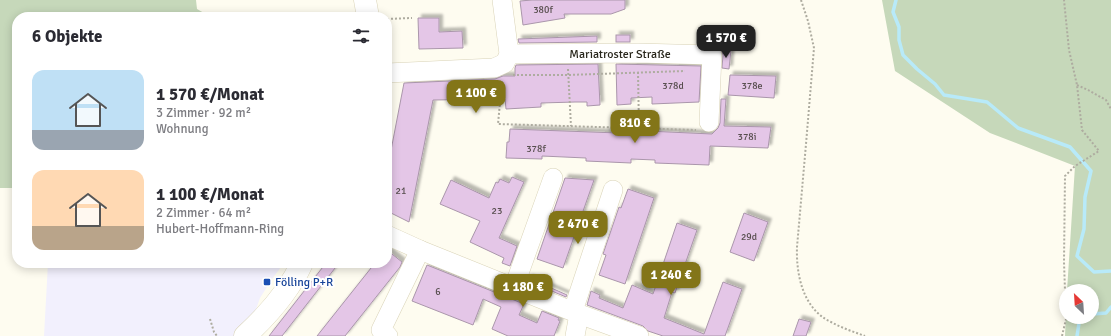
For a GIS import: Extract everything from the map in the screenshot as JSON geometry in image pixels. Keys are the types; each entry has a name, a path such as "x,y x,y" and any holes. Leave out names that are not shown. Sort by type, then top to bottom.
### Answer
{"main road":[{"path":"365,0 367,12"},
{"path":"245,336 265,316 291,285 300,268"}],"street":[{"path":"502,0 505,64"},
{"name":"Mariatroster Straße","path":"392,73 494,68 505,64 567,54 712,55 709,122"},
{"path":"514,287 553,178"},
{"path":"575,336 576,312 613,190"},
{"path":"392,237 420,250 639,336"},
{"path":"388,336 381,330 420,250"}],"path":[{"path":"801,0 814,48 796,262 804,293 814,310 830,322 865,336"},
{"path":"1062,336 1066,319 1064,262 1065,176 1075,166 1098,151 1082,130 1077,85 1069,50 1064,0"},
{"path":"392,19 412,18"},
{"path":"567,54 571,127"},
{"path":"638,54 639,129"},
{"path":"709,122 708,131 498,124 505,64 527,76 712,70"},
{"path":"1077,85 1106,100 1111,109"},
{"path":"210,319 214,332 217,336"}],"shaded area":[{"path":"48,268 280,268 260,298 254,315 234,336 44,336"}],"green space":[{"path":"0,0 196,0 197,9 202,12 12,12 12,188 0,188"},
{"path":"882,0 1111,0 1111,336 1065,336 1065,324 1099,324 1099,284 1067,284 1075,166 990,133 895,71"}],"building":[{"path":"625,0 625,9 611,14 564,14 565,18 523,25 520,1"},
{"path":"418,18 439,18 439,32 462,31 463,48 419,49"},
{"path":"616,35 630,35 630,42 616,42"},
{"path":"597,36 597,42 519,43 518,39"},
{"path":"721,49 731,50 729,69 722,68 723,55"},
{"path":"598,64 600,105 587,106 587,102 541,103 541,107 506,109 505,99 433,100 409,222 392,214 392,145 404,83 495,79 503,76 515,76 516,65"},
{"path":"616,64 701,66 699,102 652,104 652,97 631,98 631,104 617,105"},
{"path":"730,75 776,76 774,98 728,95"},
{"path":"721,99 726,99 724,126 771,127 768,148 710,146 709,165 655,163 655,160 631,159 631,163 586,161 586,158 542,156 542,159 506,158 510,129 646,134 647,131 712,134 718,128 720,123"},
{"path":"512,177 524,182 499,238 517,246 510,266 502,263 504,258 470,242 480,221 440,204 451,180 489,198 496,182 498,183 500,179 509,183"},
{"path":"565,178 594,180 563,268 537,259"},
{"path":"628,189 654,198 625,284 599,275 606,255 603,254 619,207 621,208"},
{"path":"744,213 768,222 754,261 730,252"},
{"path":"677,223 697,230 675,293 672,292 664,318 704,334 723,282 742,289 725,336 663,336 648,331 643,326 587,305 591,291 600,295 599,298 623,308 632,285 653,294"},
{"path":"392,254 402,262 400,267 345,336 317,336 371,268 392,268"},
{"path":"427,265 524,304 519,315 537,323 542,311 559,318 558,320 560,321 554,336 508,336 492,329 501,307 483,299 473,325 412,301"},
{"path":"322,268 335,268 282,336 269,336"},
{"path":"529,278 567,295 566,297 528,281"},
{"path":"799,319 811,322 806,336 793,336"}],"waterway":[{"path":"896,0 893,12 899,27 899,40 903,55 935,84 944,95 987,102 1018,128 1070,147 1091,171 1085,197 1084,229 1077,256 1094,272 1111,271"},
{"path":"1099,314 1106,313 1111,307"},
{"path":"1077,336 1079,324"}],"place":[{"name":"Fölling P+R","path":"267,282"}]}
